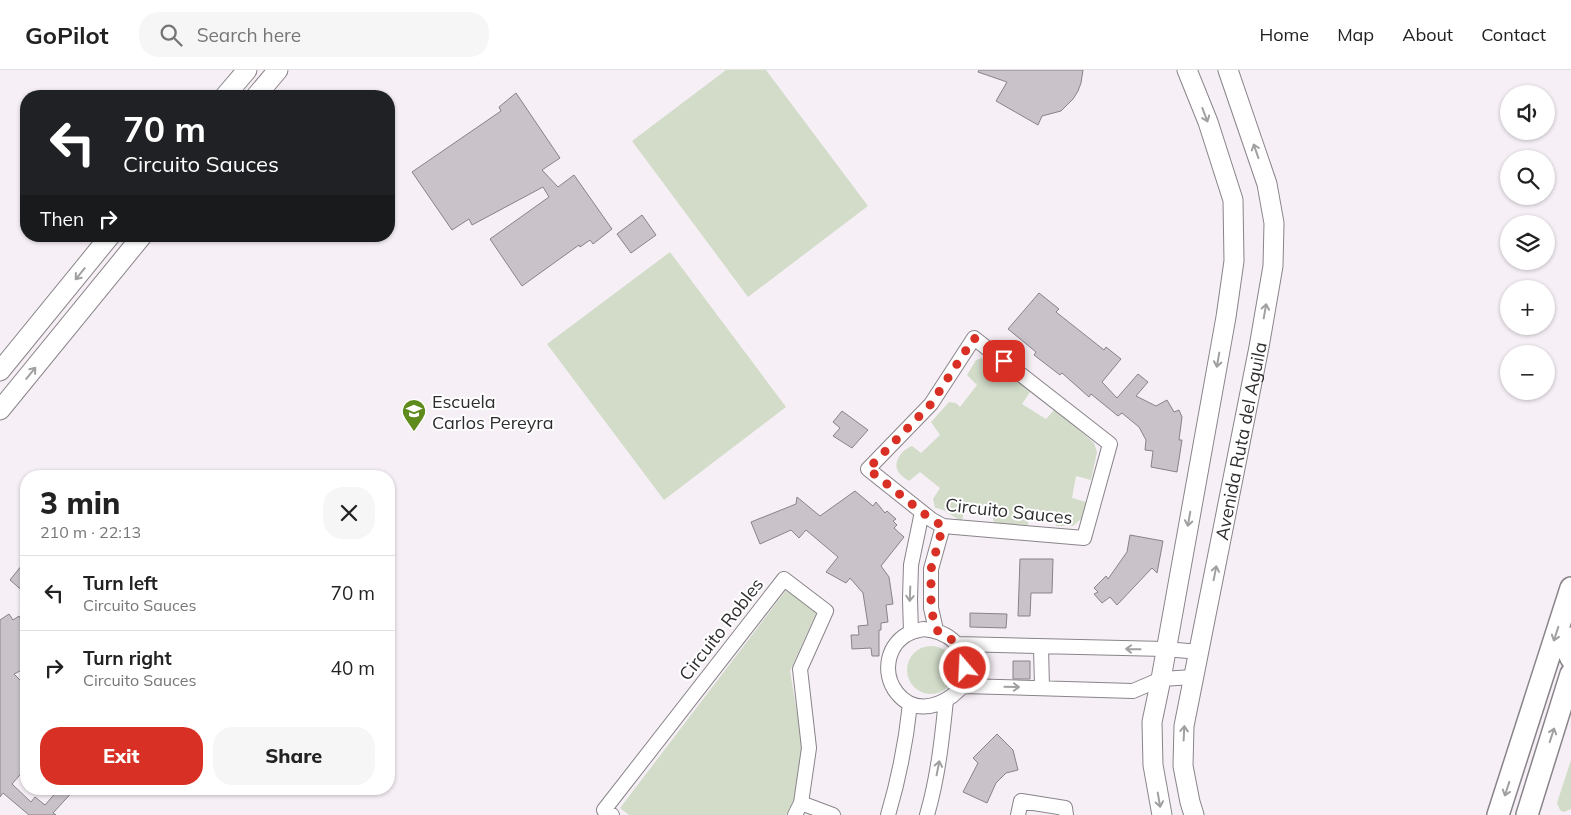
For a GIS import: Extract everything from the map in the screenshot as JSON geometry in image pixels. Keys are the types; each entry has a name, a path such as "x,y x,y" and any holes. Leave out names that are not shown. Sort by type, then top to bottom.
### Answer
{"main road":[{"path":"1498,815 1571,588"},
{"path":"1571,638 1568,651 1571,658"},
{"path":"1527,815 1566,708 1571,674"}],"street":[{"path":"230,90 247,70"},
{"path":"261,90 278,70"},
{"name":"Avenida Ruta del Aguila","path":"1162,815 1153,765 1152,722 1226,317 1234,261 1233,200 1208,122 1187,70"},
{"name":"Avenida Ruta del Aguila","path":"1194,815 1183,766 1184,726 1200,652 1273,266 1274,223 1267,184 1228,70"},
{"path":"0,371 105,242"},
{"path":"0,410 137,242"},
{"name":"Circuito Sauces","path":"974,338 1110,444 1084,538 943,526 922,512 868,469 931,404 974,338"},
{"path":"911,632 911,565 922,512"},
{"path":"936,630 931,608 931,569 943,526"},
{"path":"911,565 931,569"},
{"name":"Circuito Robles","path":"612,815 604,810 784,579 826,611 800,668 809,748 798,809"},
{"path":"963,686 965,668 963,655 957,644 948,636 936,630 923,629 911,632 900,640 892,650 888,662 888,674 892,687 900,697 910,704 923,707 936,706 963,686 1134,691 1161,679 1194,678"},
{"path":"957,644 1165,649 1200,652"},
{"path":"1041,647 1042,687"},
{"path":"927,815 942,748 946,700"},
{"path":"888,815 896,790 904,750 910,704"},
{"path":"1153,765 1183,766"},
{"path":"1018,815 1021,801 1064,808 1066,815"},
{"path":"798,809 833,815"}],"green space":[{"path":"726,70 766,70 868,206 748,297 632,141"},
{"path":"670,252 786,407 664,500 547,344"},
{"path":"986,357 993,360 1030,392 1022,404 1046,419 1055,409 1094,443 1097,452 1091,480 1076,476 1072,498 1086,502 1082,518 1073,526 1056,526 1056,511 1030,511 1028,525 999,524 993,520 995,507 966,504 962,520 958,519 943,510 935,508 933,499 940,488 920,472 909,481 898,471 897,462 905,450 912,446 921,453 940,435 931,422 949,402 956,403 960,407 977,385 967,375 976,360"},
{"path":"787,589 817,611 790,671 803,748 794,800 786,815 629,815 620,808"},
{"path":"931,646 940,648 948,653 953,661 955,670 953,679 948,687 940,692 931,694 922,692 914,687 909,679 907,670 909,661 914,653 922,648"},
{"path":"1571,760 1571,809 1564,812 1560,810 1557,803"}],"building":[{"path":"979,70 1083,70 1081,83 1073,99 1061,111 1042,116 1038,125 996,101 1007,82 978,72"},
{"path":"516,93 560,158 542,170 558,187 574,175 612,229 593,244 590,240 580,247 579,245 522,286 490,239 549,197 543,187 472,225 469,219 452,230 412,172 501,111 499,107"},
{"path":"642,215 656,235 631,253 617,234"},
{"path":"1039,293 1059,309 1056,312 1104,350 1106,347 1121,359 1102,382 1117,398 1138,374 1148,382 1136,396 1156,406 1167,400 1174,412 1179,410 1182,417 1179,440 1182,440 1177,472 1151,467 1153,451 1145,450 1146,440 1139,427 1122,413 1118,416 1091,394 1089,397 1062,373 1060,375 1034,355 1036,352 1008,329"},
{"path":"842,411 868,430 852,448 833,436 840,428 833,422"},
{"path":"855,491 873,506 876,502 885,513 887,511 896,519 893,521 897,525 894,528 904,537 881,566 889,577 893,604 886,605 888,622 881,623 881,630 879,630 879,656 872,656 871,648 852,649 851,635 859,635 858,626 868,625 863,593 850,578 846,583 826,572 838,557 806,530 799,538 791,530 760,544 751,522 796,504 797,497 820,516"},
{"path":"1130,535 1163,541 1157,573 1152,568 1117,605 1110,597 1102,603 1094,594 1098,592 1094,588 1106,576 1108,579 1127,552"},
{"path":"1020,559 1053,559 1052,593 1031,593 1030,616 1018,616"},
{"path":"20,568 20,589 10,580"},
{"path":"970,613 1007,614 1006,628 970,627"},
{"path":"9,614 13,620 19,616 20,618 20,671 14,674 20,680 20,775 12,784 20,792 20,795 24,795 31,802 35,797 45,805 54,795 70,795 53,813 56,815 29,815 3,793 0,797 0,620"},
{"path":"1013,661 1030,661 1030,679 1013,679"},
{"path":"997,734 1013,750 1018,770 1006,773 996,783 987,803 963,792 978,763 973,758"}],"place":[{"name":"Escuela Carlos Pereyra","path":"414,432"}],"route":[{"path":"965,668 963,655 957,644 948,636 936,630 931,608 931,569 943,526 932,520 868,469 931,404 974,338 1004,361"}]}
